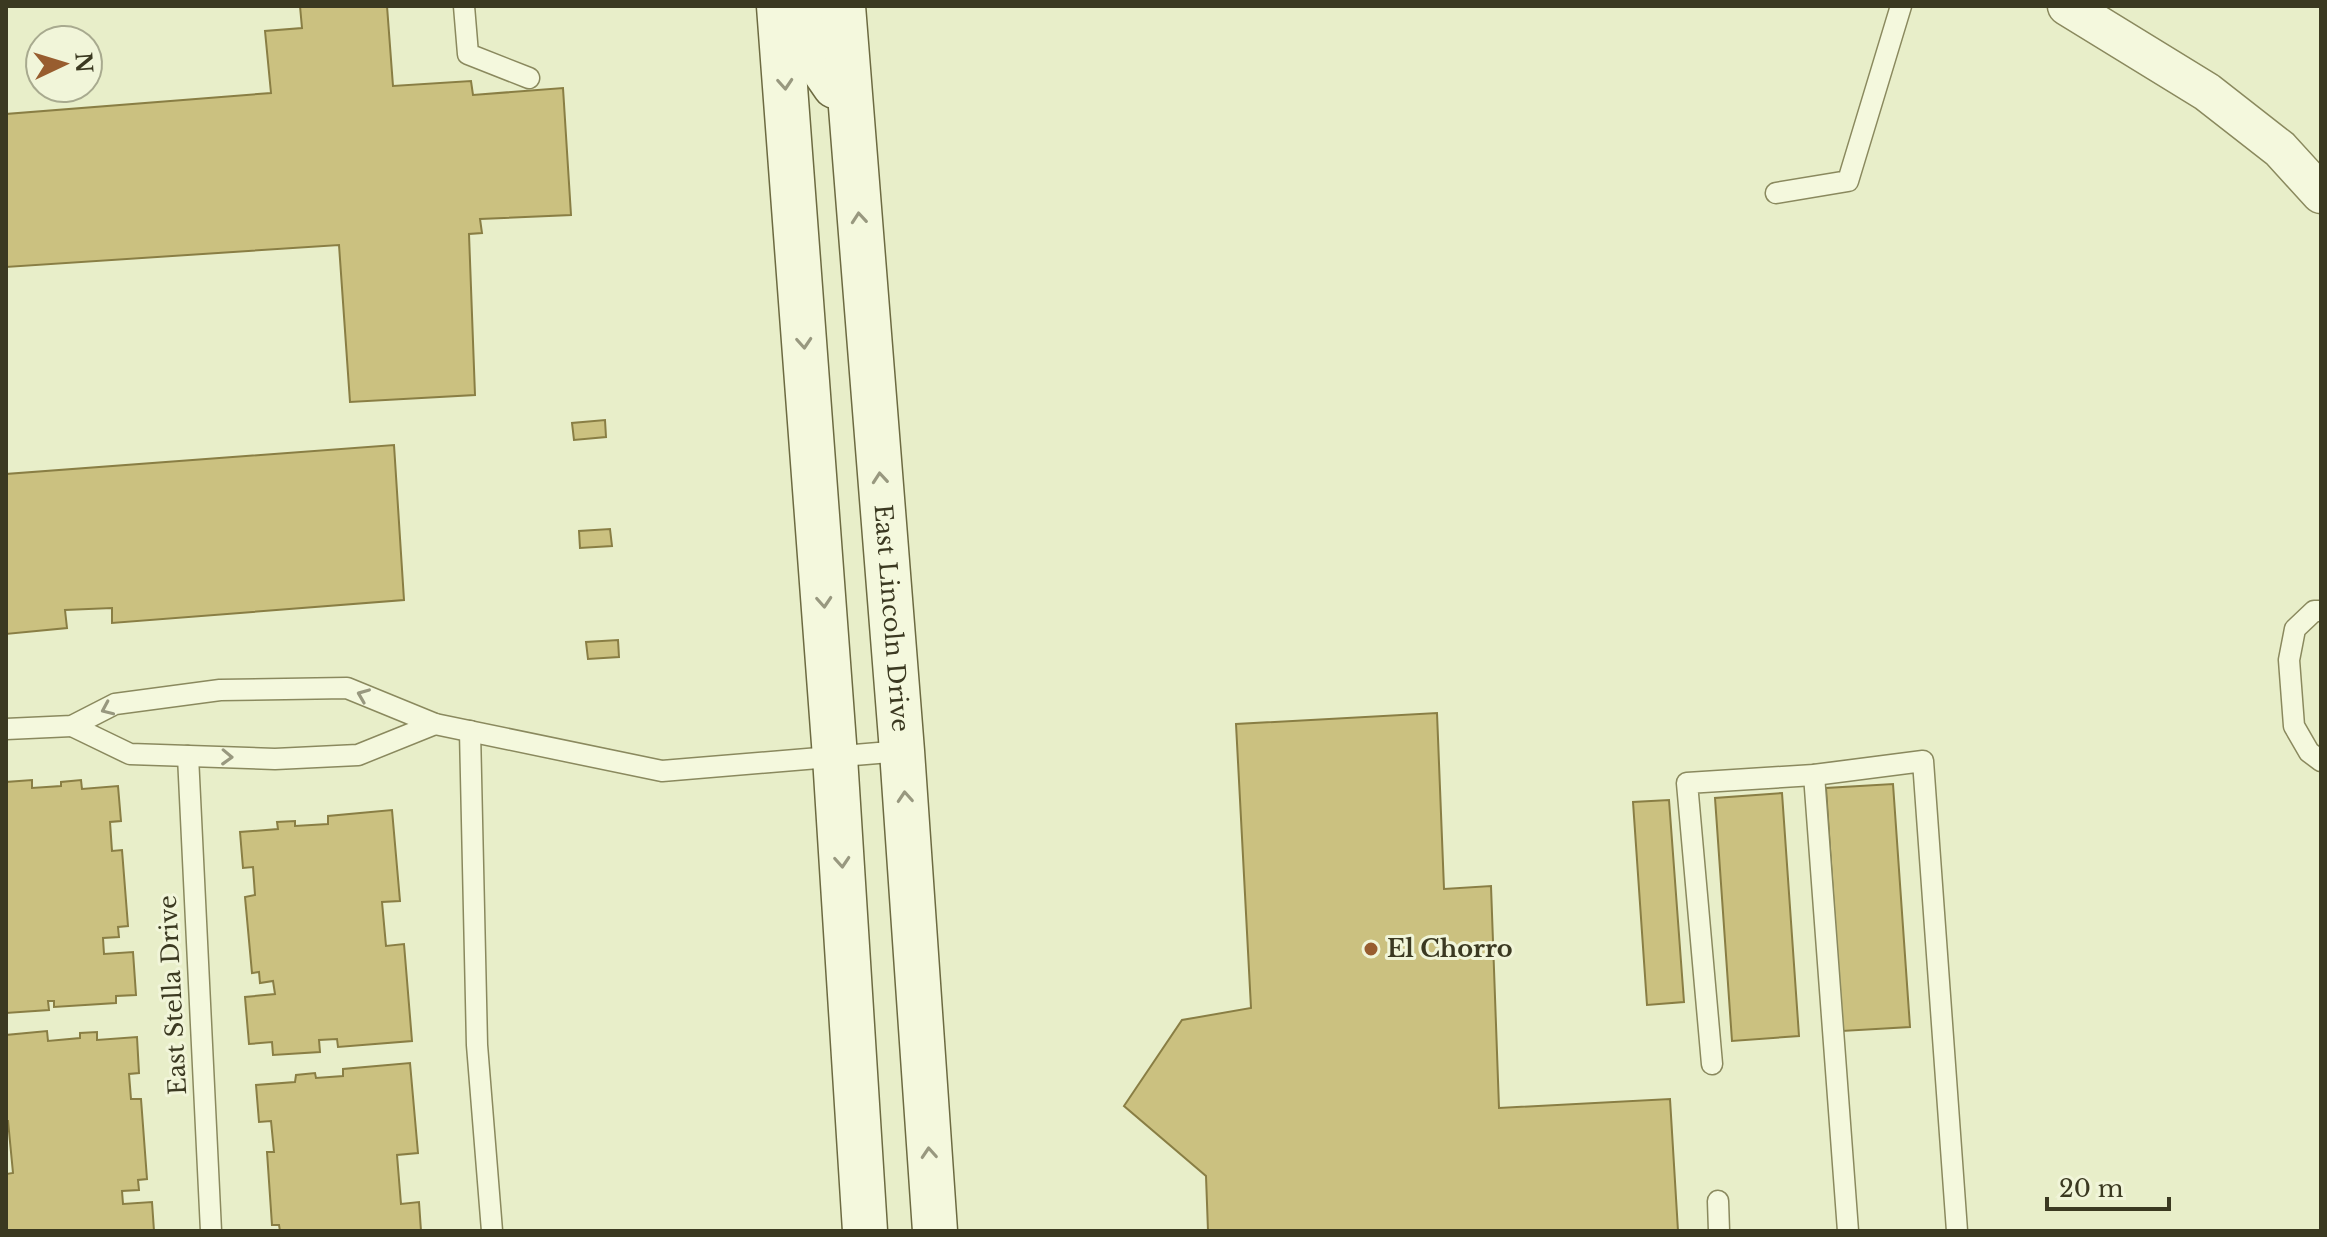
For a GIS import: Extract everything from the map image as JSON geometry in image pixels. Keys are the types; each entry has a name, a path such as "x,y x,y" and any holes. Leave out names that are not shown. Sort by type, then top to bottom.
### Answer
{"main road":[{"path":"779,6 835,757 865,1231"},
{"path":"811,6 817,60 850,107"},
{"name":"East Lincoln Drive","path":"843,6 902,751 935,1231"}],"street":[{"path":"2067,6 2207,92 2280,149 2321,194"}],"lane":[{"path":"464,6 468,54 529,78"},
{"path":"1776,193 1848,181 1901,6"},
{"path":"2321,611 2314,611 2295,629 2289,660 2294,726 2309,752 2321,761"},
{"path":"6,729 72,726 115,704 192,693 347,688 435,724 662,771 902,751"},
{"path":"72,726 130,754 275,759 358,755 435,724"},
{"path":"470,731 477,1045 492,1231"},
{"name":"East Stella Drive","path":"188,756 211,1231"},
{"path":"1712,1064 1687,783 1814,775 1923,761 1957,1231"},
{"path":"1814,775 1848,1231"},
{"path":"1718,1201 1719,1231"}],"building":[{"path":"300,6 387,6 393,86 471,81 473,95 563,88 571,215 480,219 482,233 469,234 475,395 350,402 339,245 6,267 6,114 271,93 265,31 302,28"},
{"path":"605,420 606,437 574,440 572,423"},
{"path":"394,445 404,600 112,623 112,608 65,610 67,628 6,634 6,474"},
{"path":"610,529 612,546 580,548 579,531"},
{"path":"618,640 619,657 588,659 586,642"},
{"name":"El Chorro","path":"1437,713 1444,889 1491,886 1499,1108 1670,1099 1678,1231 1208,1231 1206,1176 1124,1106 1182,1020 1251,1008 1236,724"},
{"path":"32,780 32,788 61,786 61,782 81,780 82,789 118,786 121,821 110,822 112,851 122,850 128,926 118,927 119,937 103,938 104,954 133,952 136,995 116,996 116,1003 54,1007 54,1001 48,1001 49,1010 6,1013 6,782"},
{"path":"1893,784 1910,1027 1842,1031 1826,788"},
{"path":"1782,793 1799,1036 1732,1041 1715,798"},
{"path":"1669,800 1684,1002 1647,1005 1633,802"},
{"path":"392,810 400,901 382,902 386,946 404,944 412,1041 338,1047 337,1039 319,1040 320,1052 273,1055 272,1042 249,1044 245,997 275,994 273,981 260,983 259,972 252,973 245,897 255,895 253,867 243,868 240,832 278,829 277,822 295,821 295,826 328,824 328,816"},
{"path":"47,1031 48,1041 80,1038 80,1033 97,1032 97,1040 137,1037 139,1073 129,1074 131,1099 141,1099 147,1179 138,1180 139,1190 122,1191 123,1204 152,1202 154,1231 6,1231 6,1174 13,1173 6,1121 6,1035"},
{"path":"410,1063 418,1153 397,1155 401,1204 419,1202 421,1231 280,1231 279,1225 272,1225 267,1152 274,1152 271,1121 259,1122 256,1085 295,1082 296,1075 315,1073 316,1078 343,1076 343,1069"}],"place":[{"name":"El Chorro","path":"1371,949"}]}
